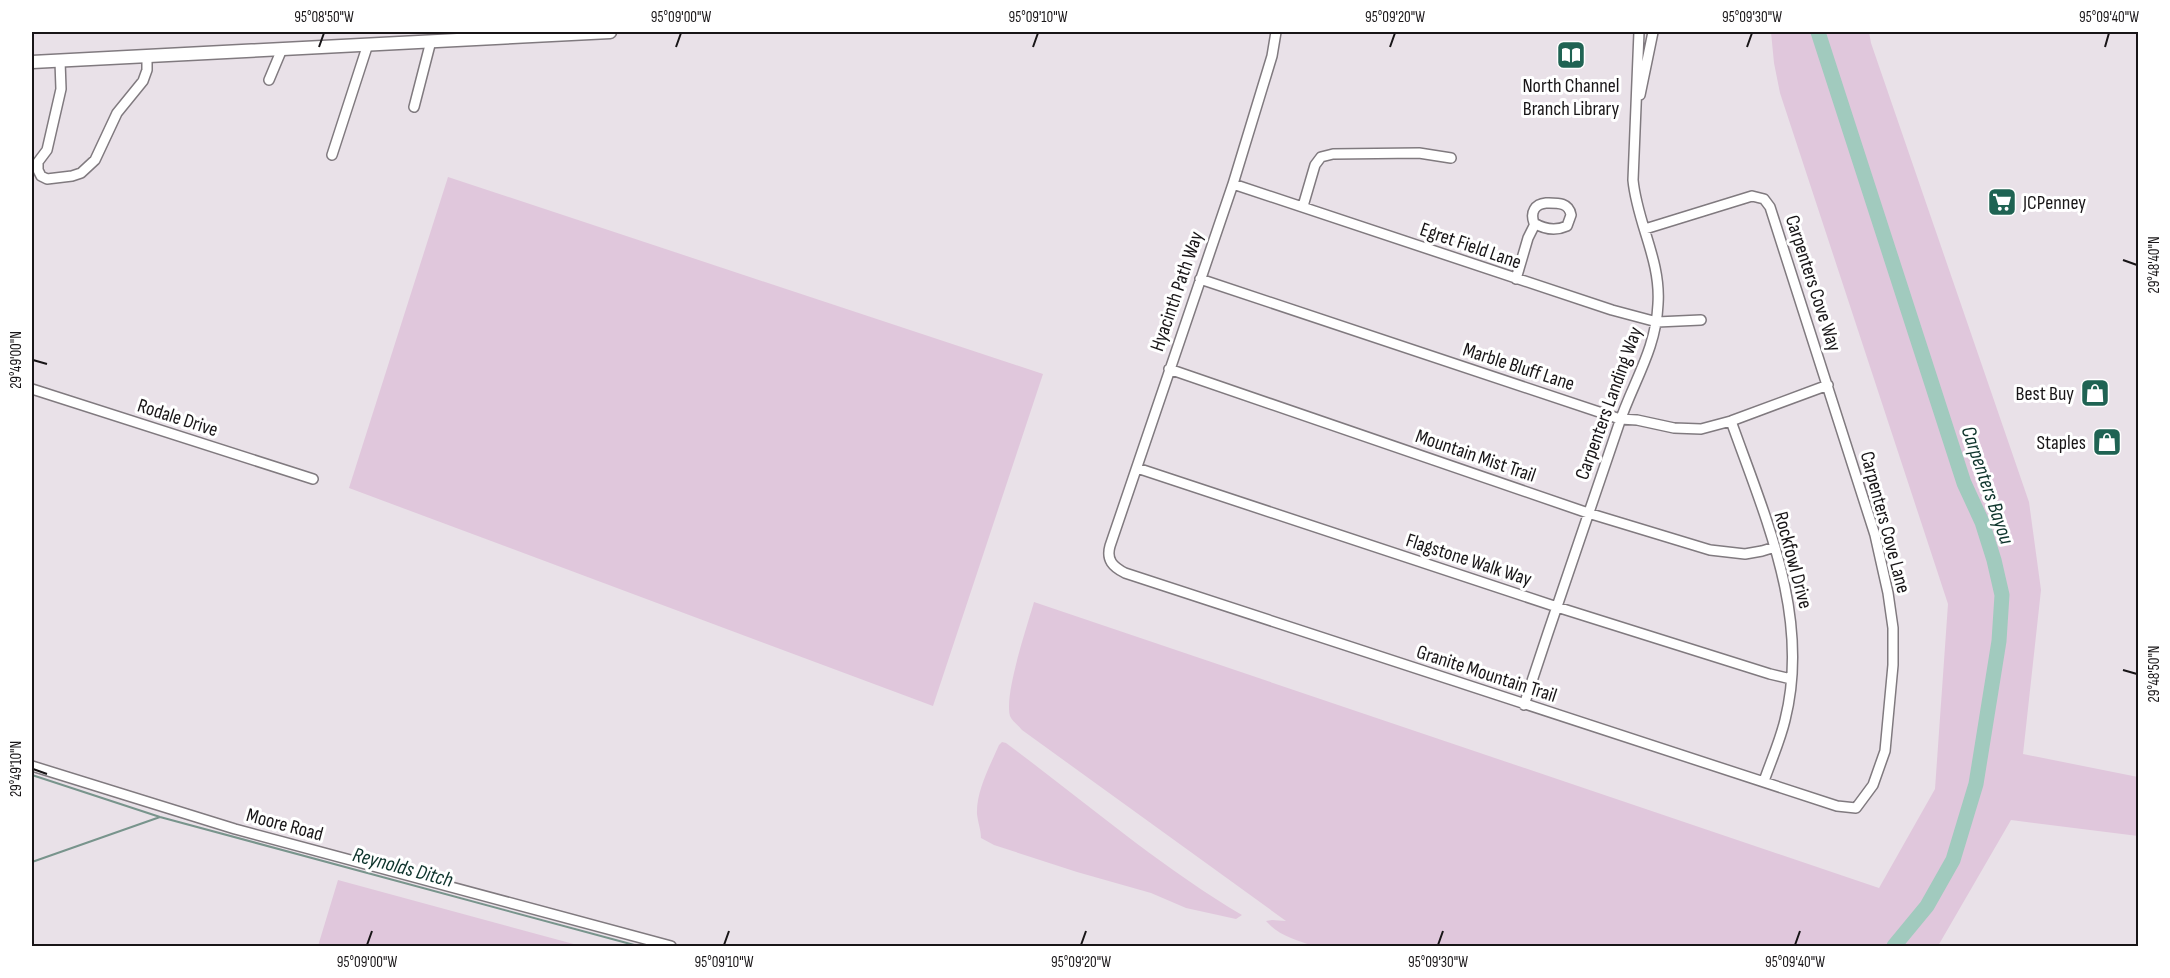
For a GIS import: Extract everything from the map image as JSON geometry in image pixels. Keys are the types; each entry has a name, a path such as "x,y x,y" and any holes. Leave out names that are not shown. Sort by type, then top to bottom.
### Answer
{"main road":[{"path":"32,62 610,32"}],"street":[{"name":"Hyacinth Path Way","path":"1110,562 1110,546 1233,183 1272,56 1276,32"},
{"name":"Carpenters Landing Way","path":"1524,705 1620,419 1649,355 1657,321 1659,296 1657,275 1635,198 1633,180 1639,32"},
{"name":"Carpenters Landing Way","path":"1636,106 1644,85 1653,32"},
{"path":"414,107 431,41"},
{"path":"332,155 368,44"},
{"path":"269,80 282,49"},
{"path":"60,61 61,89 47,150 39,162 38,170 41,176 47,179 72,176 95,160 117,113 143,81 147,70 147,56"},
{"path":"1303,206 1315,165 1321,157 1333,154 1419,153 1451,158"},
{"name":"Egret Field Lane","path":"1233,183 1604,308 1657,321 1701,320"},
{"name":"Carpenters Cove Way","path":"1645,229 1752,196 1760,196 1770,207 1828,385"},
{"path":"1516,279 1528,238 1535,224"},
{"name":"Marble Bluff Lane","path":"1200,279 1620,419 1637,420 1674,428 1701,429 1731,422 1828,385"},
{"name":"Mountain Mist Trail","path":"1169,369 1588,513 1717,552 1750,553 1775,547"},
{"name":"Carpenters Cove Lane","path":"1828,385 1883,565 1893,628 1893,665 1885,751 1873,784 1856,808"},
{"name":"Rodale Drive","path":"32,389 313,479"},
{"name":"Rockfowl Drive","path":"1731,422 1775,547 1791,616 1793,643 1791,679 1785,720 1764,781"},
{"name":"Flagstone Walk Way","path":"1137,468 1557,607 1791,679"},
{"name":"Granite Mountain Trail","path":"1110,562 1125,573 1524,705 1837,806 1856,808"},
{"name":"Moore Road","path":"32,766 235,829 644,943 671,946"}],"shaded area":[{"path":"1771,32 1869,32 2029,502 2041,590 2023,754 2138,777 2138,836 2011,820 1938,946 1314,946 1282,934 1266,921 1286,921 1022,730 1012,720 1009,706 1010,692 1034,602 1879,888 1935,789 1948,604 1780,93"},
{"path":"448,177 1043,374 933,706 349,488"},
{"path":"1002,742 1181,876 1242,915 1236,919 1186,908 1151,893 1077,872 994,845 981,838 977,805 988,770"},
{"path":"338,880 581,946 318,946"}],"waterway":[{"name":"Carpenters Bayou","path":"1818,32 1964,483 1982,522 2002,595 1999,641 1976,784 1953,860 1927,906 1894,946"},
{"name":"Reynolds Ditch","path":"32,775 160,817 638,946"},
{"path":"32,862 160,817"}],"place":[{"name":"North Channel Branch Library","path":"1571,55"},
{"name":"JCPenney","path":"2002,202"},
{"name":"Best Buy","path":"2095,393"},
{"name":"Staples","path":"2107,442"}]}
